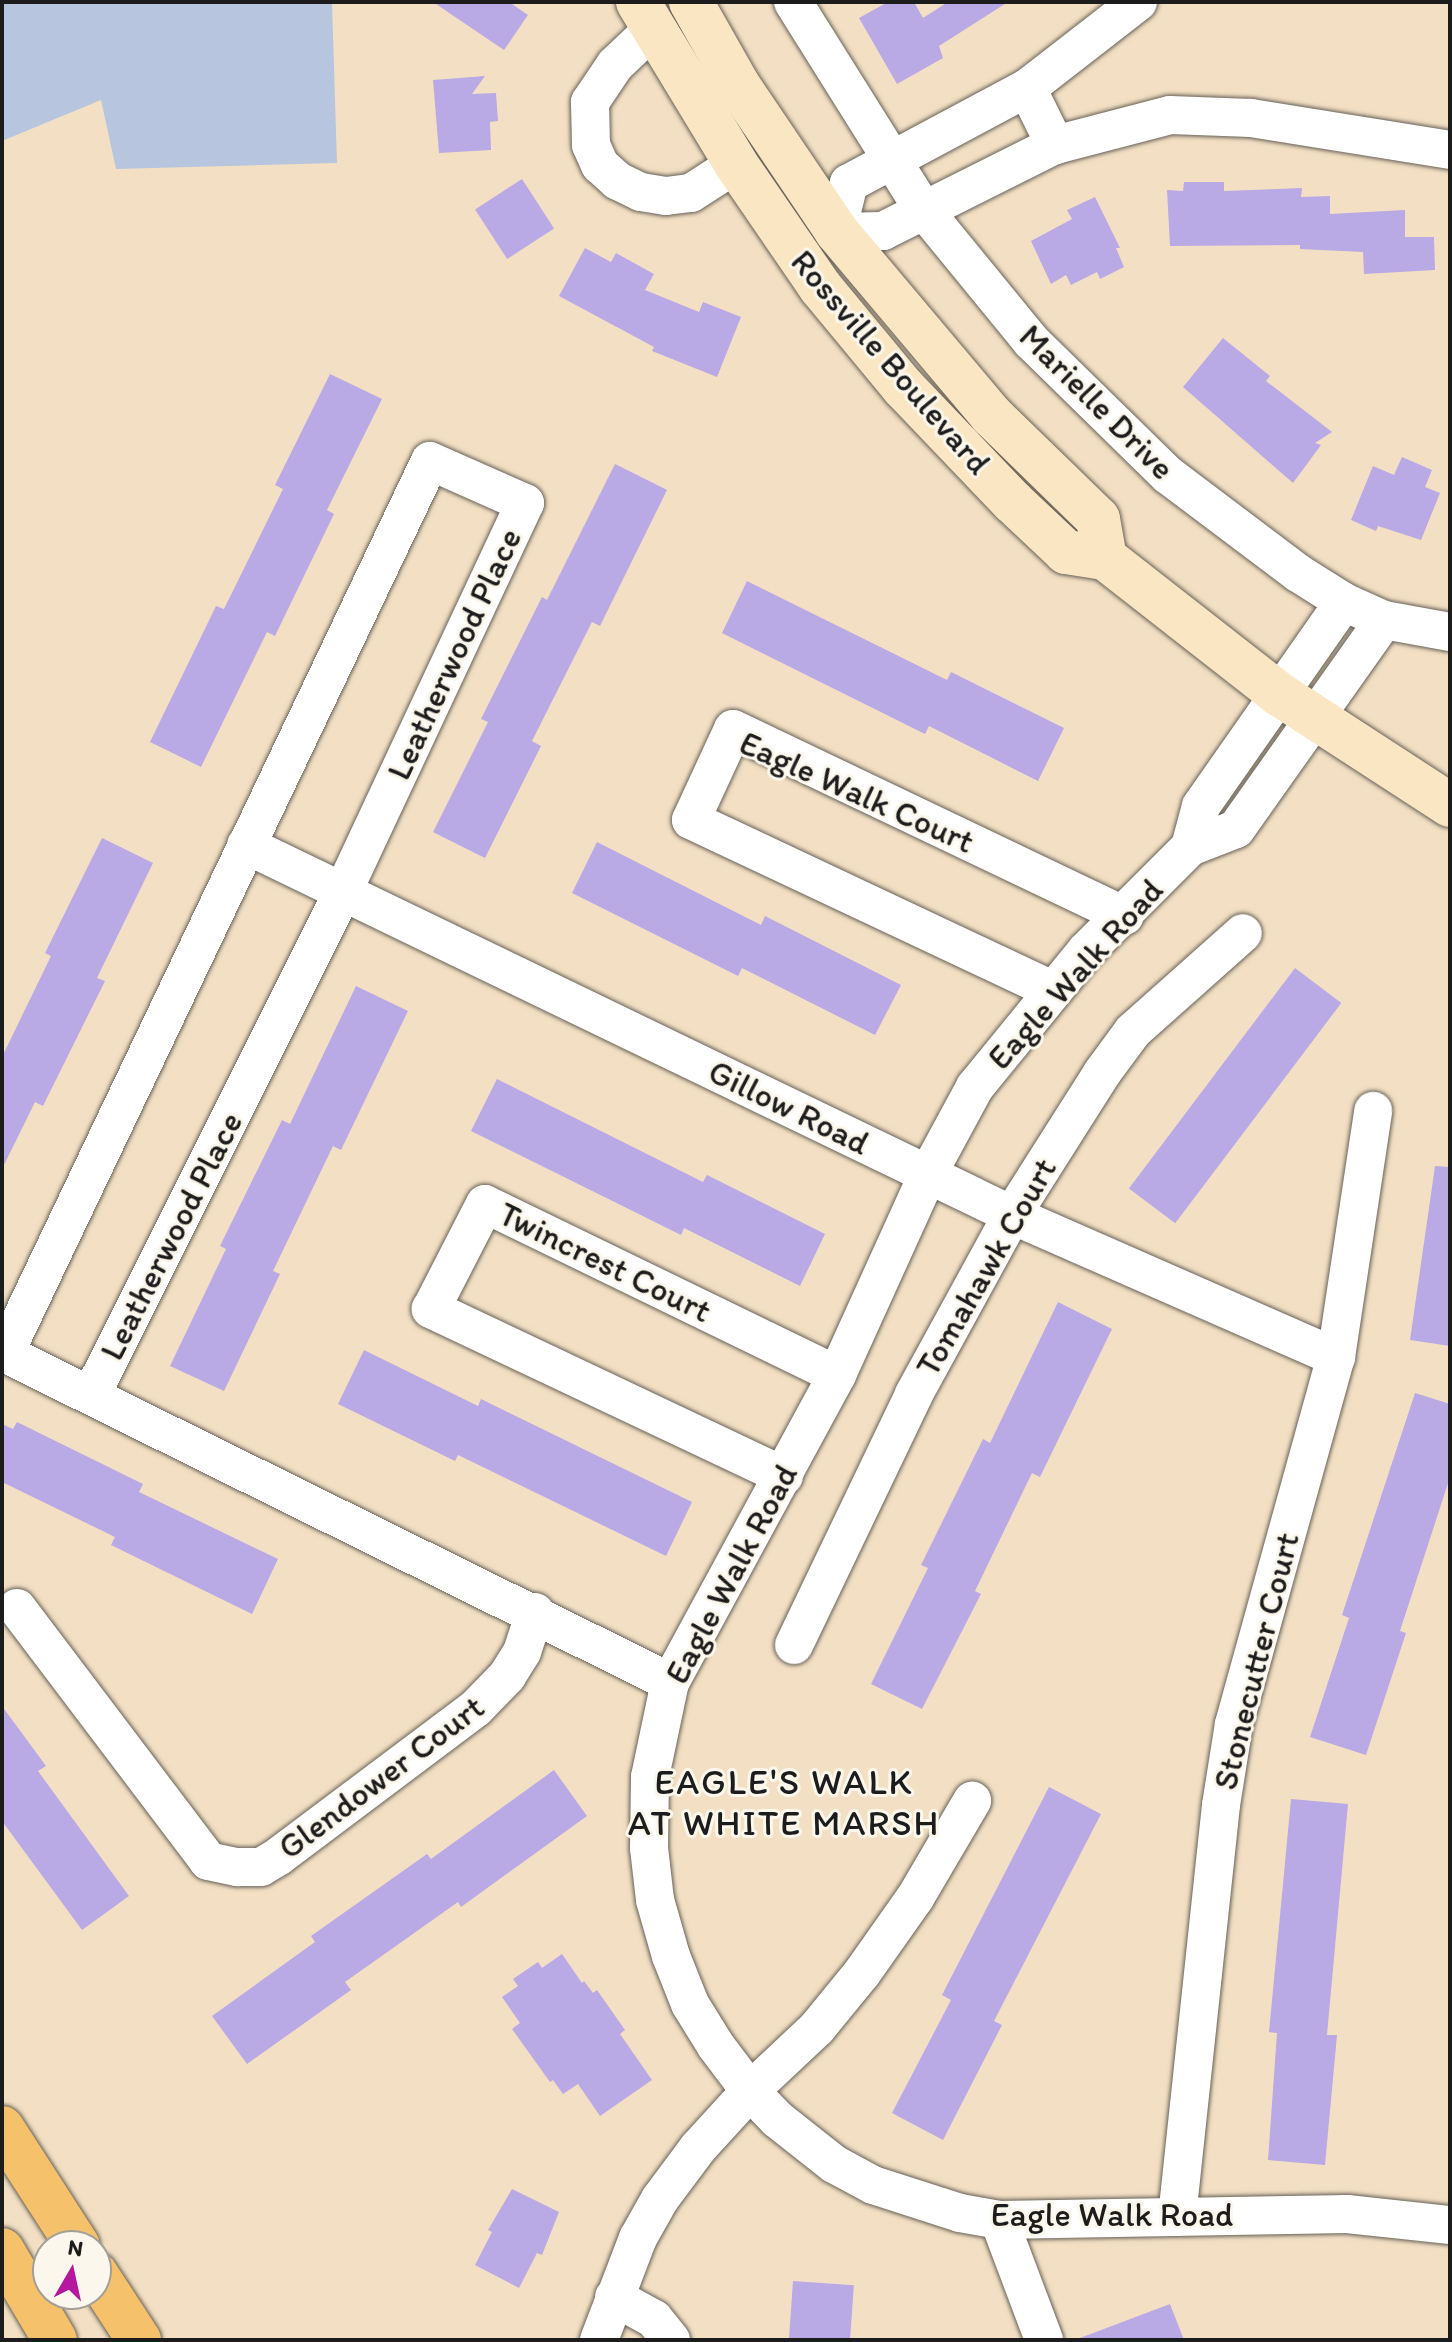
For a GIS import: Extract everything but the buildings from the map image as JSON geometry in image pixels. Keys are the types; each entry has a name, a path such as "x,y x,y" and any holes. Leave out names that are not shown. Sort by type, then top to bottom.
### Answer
{"highway":[{"path":"2,2128 68,2230"},
{"path":"2,2250 55,2340"},
{"path":"112,2299 139,2340"}],"main road":[{"name":"Rossville Boulevard","path":"691,2 746,97 837,232 981,405 1098,519 1105,558"},
{"name":"Rossville Boulevard","path":"645,16 736,164 821,288 892,375 957,446 1066,552 1105,558 1279,694 1450,805"}],"street":[{"name":"Marielle Drive","path":"793,2 923,209 1031,341 1168,475 1298,573 1344,602 1384,620 1450,632"},
{"path":"1138,2 1027,88 849,183 837,232 883,231 1055,145 1170,115 1251,118 1450,150"},
{"path":"645,16 590,102 590,135 600,165 618,181 641,192 666,196 691,193 736,164"},
{"path":"1027,88 1055,145"},
{"name":"Leatherwood Place","path":"91,1395 343,892 525,503 430,461 3,1352 535,1612 670,1682"},
{"path":"1279,694 1344,602"},
{"path":"1317,720 1384,620"},
{"name":"Eagle Walk Road","path":"1190,847 1201,806 1279,694"},
{"name":"Eagle Walk Road","path":"1317,720 1236,829 1190,847 1052,990 975,1087 928,1174 837,1375 670,1682 650,1777 649,1848 655,1900 690,2004 750,2091 777,2119 834,2164 873,2185 960,2213 999,2220 1347,2214 1450,2225"},
{"name":"Eagle Walk Court","path":"1052,990 691,820 733,729 1125,916"},
{"name":"Gillow Road","path":"246,845 1012,1215 1336,1357"},
{"name":"Tomahawk Court","path":"794,1645 914,1394 1012,1215 1102,1073 1133,1031 1243,933"},
{"name":"Stonecutter Court","path":"1177,2217 1221,1805 1234,1724 1336,1357 1373,1111"},
{"name":"Twincrest Court","path":"784,1476 431,1309 485,1204 837,1375"},
{"name":"Glendower Court","path":"17,1608 208,1861 237,1867 261,1867 279,1856 476,1708 507,1676 522,1652 535,1612"},
{"path":"599,2340 638,2238 660,2199 698,2148 750,2091 817,2028 862,1973 915,1898 972,1801"},
{"path":"999,2220 1044,2340"},
{"path":"614,2297 654,2319 671,2340"}],"shaded area":[{"path":"2,2 332,2 337,163 116,169 101,100 2,141"}],"district":[{"name":"EAGLE'S WALK AT WHITE MARSH","path":"784,1802"}]}
